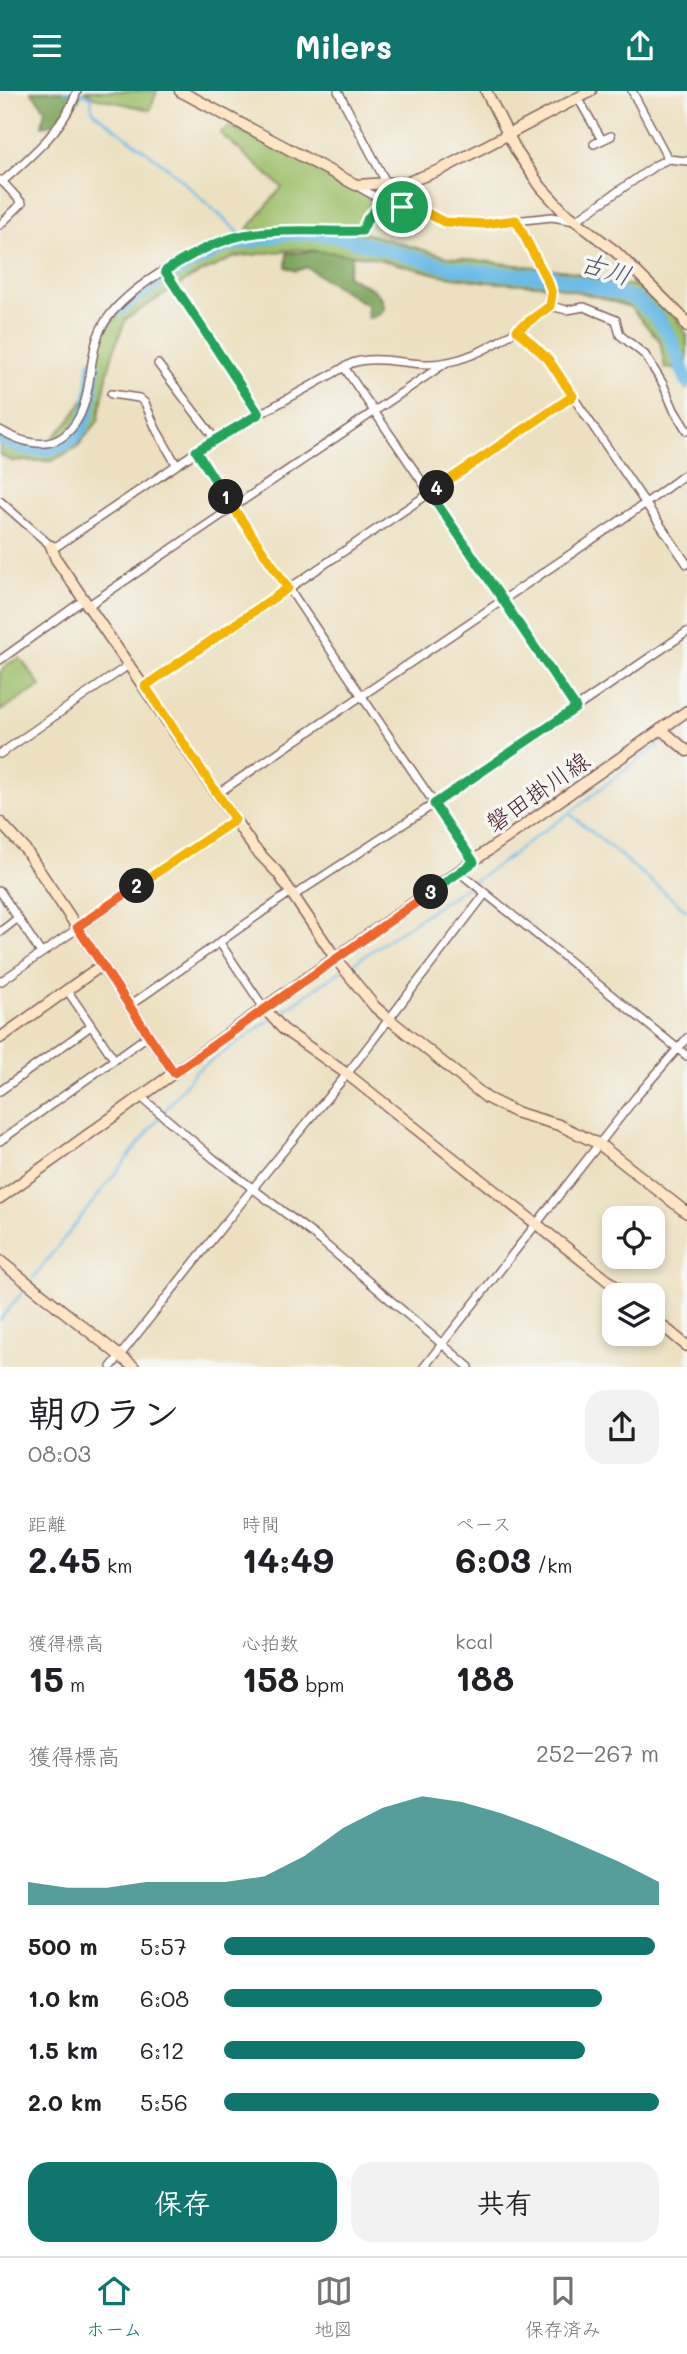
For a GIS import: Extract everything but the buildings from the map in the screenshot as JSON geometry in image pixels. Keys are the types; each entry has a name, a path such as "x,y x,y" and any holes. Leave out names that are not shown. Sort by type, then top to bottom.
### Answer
{"street":[{"path":"0,225 22,203 1,181 21,166 60,124 73,104 77,91"},
{"path":"180,91 190,94 383,201 427,213 444,222 485,224 552,217 575,221 656,165 668,159 687,161"},
{"path":"338,91 387,185"},
{"path":"486,91 517,152 541,187 575,221 616,252 686,320"},
{"path":"356,185 408,182 440,170 591,91"},
{"path":"632,91 668,159"},
{"path":"578,98 598,142 611,136"},
{"path":"0,431 42,444 52,443 63,437 79,421 85,406 93,351 106,319 127,296 179,262 222,241 241,236 260,233 362,231 368,218 383,201"},
{"path":"51,546 57,546 68,539 215,439 344,367 369,359 431,364 448,361 473,354 517,330 550,306 552,294 516,220"},
{"path":"165,271 259,414"},
{"path":"550,306 567,310 584,307 616,320 620,335 645,355 687,431"},
{"path":"517,330 548,359 687,564"},
{"path":"0,660 448,361"},
{"path":"158,364 215,439"},
{"path":"344,367 576,708"},
{"path":"111,394 139,398 145,403 176,464"},
{"path":"145,686 573,396"},
{"path":"196,451 474,862"},
{"path":"217,794 687,473"},
{"path":"0,501 51,546 56,559 254,848 278,873 336,958 375,1007 487,1098 515,1112 559,1125 599,1144 687,1213"},
{"path":"130,1006 292,894 434,804 687,632"},
{"path":"0,754 130,664"},
{"name":"磐田掛川線","path":"0,1198 264,1008 687,711"},
{"path":"661,729 687,751"},
{"path":"0,982 235,820"},
{"path":"0,822 18,839 174,1073"},
{"path":"459,872 687,1056"},
{"path":"0,891 41,953"},
{"path":"111,1367 347,1074 485,894"},
{"path":"0,932 18,918"},
{"path":"220,943 264,1008 283,1029 347,1074 611,1283"},
{"path":"0,1038 102,965"},
{"path":"67,990 114,1059"},
{"path":"0,1091 92,1026"},
{"path":"0,1141 149,1035"},
{"path":"424,1367 636,1097 687,1038"},
{"path":"141,1097 214,1159 345,1261 469,1367"},
{"path":"0,1261 134,1367"},
{"path":"665,1328 687,1346"}],"green space":[{"path":"31,91 79,91 81,94 65,115 54,123 42,126 45,109"},
{"path":"85,91 157,91 150,110 94,97"},
{"path":"230,126 383,201 357,231 448,257 569,271 616,284 651,287 666,302 687,335 687,390 677,369 665,368 660,341 630,307 554,286 488,282 441,275 370,257 299,249 235,257 192,277 126,319 108,371 98,421 77,447 52,461 12,461 0,455 0,430 24,440 48,443 70,420 86,396 101,335 133,298 202,251 254,234 249,240 271,233 317,231 247,230 282,187 220,133"},
{"path":"317,251 353,255 347,276 378,294 384,303 381,313 368,318 367,305 307,267 296,271 286,267 287,253"},
{"path":"20,658 41,686 0,711 0,673 9,663"}],"waterway":[{"path":"64,91 80,92 91,97 92,109 96,114 167,167 248,241"},
{"name":"古川","path":"118,309 159,280 226,246 287,234 320,234 448,267 554,277 637,300 657,318 670,337 687,381"},
{"name":"古川","path":"0,438 25,448 38,449 50,449 72,438 89,409 94,365"},
{"path":"673,736 687,726"},
{"path":"348,967 514,854 667,740"},
{"path":"569,813 687,911"},
{"path":"276,1016 342,970"},
{"path":"33,1278 196,1071 270,1020"},
{"path":"0,1320 26,1288"}],"route":[{"path":"383,201 402,207 427,213 444,222 485,224 516,220 549,284 552,294 550,306 517,330 548,359 573,396 430,493 576,708 434,804 474,862 174,1073 77,927 235,820 145,686 288,588 196,451 259,414 165,271 222,241 260,233 362,231 368,218 383,201"}]}
